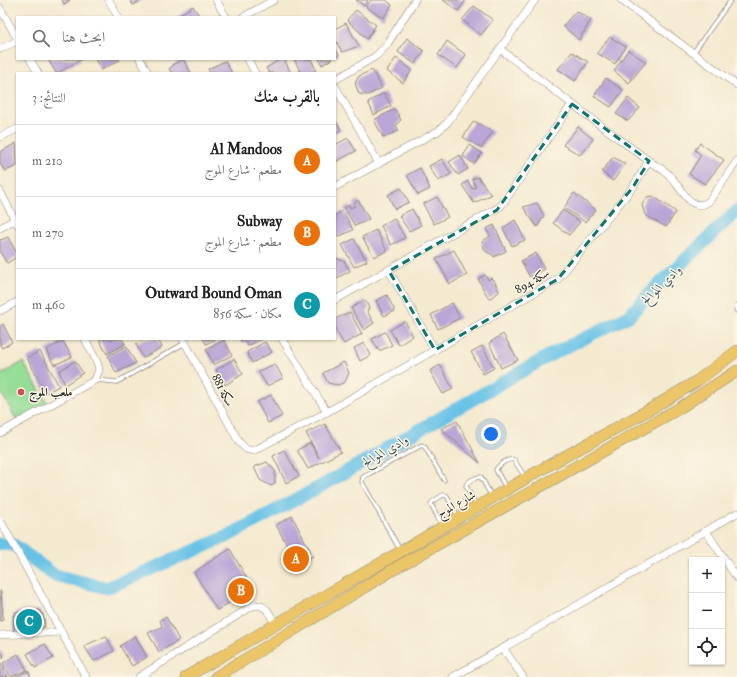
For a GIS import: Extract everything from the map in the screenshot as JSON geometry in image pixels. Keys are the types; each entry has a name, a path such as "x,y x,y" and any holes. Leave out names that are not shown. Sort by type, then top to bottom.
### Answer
{"main road":[{"name":"شارع الموج","path":"186,677 400,551 440,522 457,513 477,507 654,407 697,381 737,351"},
{"name":"شارع الموج","path":"216,677 436,545 678,409 737,371"}],"street":[{"path":"109,0 117,16"},
{"path":"216,0 225,16"},
{"path":"245,16 274,0"},
{"path":"336,79 376,56 386,46 415,0"},
{"path":"336,186 438,131 447,123 535,0"},
{"path":"621,0 737,85"},
{"path":"0,8 16,37"},
{"path":"0,50 16,40"},
{"path":"500,49 670,176 688,200 700,205 706,204 737,161"},
{"path":"31,60 37,72"},
{"path":"141,60 147,72"},
{"path":"248,60 254,72"},
{"path":"336,88 379,164"},
{"path":"336,299 389,271 501,206 572,104"},
{"path":"0,137 16,129"},
{"name":"سكة 894","path":"246,449 253,451 327,412 558,279 634,188 649,161"},
{"path":"0,191 16,222 0,228"},
{"path":"389,271 435,350"},
{"path":"0,311 16,303"},
{"path":"0,433 95,380 99,370 97,362 86,340"},
{"path":"283,340 327,412"},
{"name":"سكة 881","path":"184,341 239,442 246,449"},
{"path":"453,677 737,513"},
{"path":"0,520 86,677"},
{"path":"706,530 737,578"},
{"path":"139,677 254,605 262,605 265,607 276,624"},
{"path":"0,634 60,632"},
{"path":"503,648 523,677"}],"lane":[{"path":"693,53 731,0"},
{"path":"737,305 737,311"},
{"path":"95,380 117,382 184,341"},
{"path":"400,551 362,482 362,477 422,445 425,447 444,480"},
{"path":"507,489 496,470 497,467 509,460 514,460 526,478"},
{"path":"477,507 466,486 468,482 481,478 493,498"},
{"path":"440,522 431,504 443,495 447,496 457,513"}],"highlighted area":[{"path":"572,104 649,161 633,187 558,279 435,350 389,271 497,210"}],"green space":[{"path":"23,362 49,406 19,424 0,391 0,375"}],"building":[{"path":"62,0 70,0 64,4"},
{"path":"130,0 142,0 133,5"},
{"path":"356,0 368,0 365,6"},
{"path":"371,0 386,0 392,5 383,18 366,7"},
{"path":"443,0 466,0 458,11"},
{"path":"193,6 199,16 178,16"},
{"path":"474,6 493,20 481,35 462,20"},
{"path":"356,10 376,25 367,39 347,20"},
{"path":"576,11 591,20 579,40 563,26"},
{"path":"346,23 359,46 342,52 336,41 336,28"},
{"path":"610,37 626,47 615,64 597,53"},
{"path":"407,38 424,51 415,64 398,52"},
{"path":"447,41 466,55 457,68 438,55"},
{"path":"336,50 339,55 336,57"},
{"path":"628,50 646,62 629,83 614,71"},
{"path":"572,52 588,62 575,81 558,69"},
{"path":"396,58 412,70 403,83 387,71"},
{"path":"49,60 80,60 60,72 55,72"},
{"path":"96,60 120,60 101,70"},
{"path":"184,60 190,72 171,72 169,69 174,64"},
{"path":"279,60 284,60 290,72 268,72 266,68"},
{"path":"294,60 311,60 316,70 312,72 300,72"},
{"path":"320,60 330,60 322,65"},
{"path":"225,61 231,72 210,72 208,69"},
{"path":"372,70 382,88 368,95 359,94 355,83 359,76"},
{"path":"606,78 623,90 611,107 594,96"},
{"path":"384,93 391,106 374,115 368,102"},
{"path":"628,98 640,108 628,121 616,114"},
{"path":"395,109 401,120 396,125 399,131 383,137 374,120"},
{"path":"474,121 493,132 481,148 463,137"},
{"path":"336,122 341,130 336,132"},
{"path":"578,127 593,139 580,155 563,145"},
{"path":"348,138 356,151 336,161 336,144"},
{"path":"16,143 16,166 5,171 0,164 0,152"},
{"path":"700,143 724,160 705,184 689,174 701,155 695,150"},
{"path":"470,145 482,153 474,164 463,156"},
{"path":"460,155 468,169 458,175 449,162"},
{"path":"613,157 625,164 613,181 602,172"},
{"path":"442,159 451,174 438,181 429,166"},
{"path":"420,168 430,189 418,195 407,175"},
{"path":"478,177 491,195 474,203 462,185 468,181 472,189 476,187 472,179"},
{"path":"401,188 409,202 395,209 388,195"},
{"path":"574,193 596,210 585,222 564,208"},
{"path":"653,196 676,212 666,227 645,215 642,205 647,197"},
{"path":"437,197 448,217 434,224 423,204"},
{"path":"358,200 369,219 355,226 344,208 349,205 350,208 355,206 354,203"},
{"path":"537,203 544,216 537,227 523,207"},
{"path":"412,209 421,225 409,231 399,216"},
{"path":"563,210 580,222 569,235 553,223"},
{"path":"343,211 353,230 338,237 336,233 336,214"},
{"path":"394,218 405,238 391,245 381,226"},
{"path":"515,220 525,240 512,246 503,228"},
{"path":"494,225 506,251 494,257 485,251 482,242 490,236 486,229"},
{"path":"376,230 387,251 374,257 362,237"},
{"path":"8,237 16,252 16,258 7,263 0,252 0,239 1,240"},
{"path":"354,239 367,261 354,267 342,245"},
{"path":"454,250 467,275 450,284 436,259"},
{"path":"536,253 544,269 530,277 521,261"},
{"path":"336,258 344,261 350,271 336,278"},
{"path":"485,275 488,280 491,278 495,282 499,292 489,299 478,279"},
{"path":"387,295 395,311 384,316 376,301"},
{"path":"365,300 369,308 367,311 374,323 364,330 351,308"},
{"path":"452,303 460,318 438,329 431,315"},
{"path":"350,312 362,334 344,344 336,331 336,319"},
{"path":"405,321 413,336 399,345 390,330"},
{"path":"3,324 12,342 2,348 0,345 0,326"},
{"path":"385,332 392,345 379,351 372,339"},
{"path":"503,334 518,360 501,368 489,343"},
{"path":"100,340 123,340 125,344 107,354"},
{"path":"142,340 158,340 162,347 143,358 136,344"},
{"path":"204,340 214,340 206,344"},
{"path":"224,340 232,355 214,365 206,350"},
{"path":"240,340 259,340 248,346 245,341 242,343"},
{"path":"63,341 72,357 54,365 46,350"},
{"path":"265,342 272,352 252,363 247,352"},
{"path":"364,343 371,355 360,361 354,348"},
{"path":"126,346 136,363 116,373 108,356"},
{"path":"482,346 494,368 483,374 471,352"},
{"path":"40,351 59,386 46,393 27,358"},
{"path":"234,359 243,374 225,385 216,370"},
{"path":"75,361 83,373 65,385 59,371"},
{"path":"344,362 349,373 345,382 338,385 328,383 323,373"},
{"path":"275,364 283,378 267,386 258,371"},
{"path":"440,365 453,389 443,394 430,371"},
{"path":"271,395 282,416 268,423 257,402"},
{"path":"457,421 480,463 441,429"},
{"path":"325,424 341,452 308,469 297,450 310,443 319,458 306,433"},
{"path":"284,450 299,476 286,483 273,456"},
{"path":"267,462 275,471 275,483 271,486 260,480 254,467"},
{"path":"292,516 313,556 297,563 276,525"},
{"path":"230,549 253,589 217,610 194,572"},
{"path":"0,591 3,620 0,621"},
{"path":"40,610 40,613 43,614 45,627 42,627 41,631 14,632 13,615 15,615 15,612"},
{"path":"166,617 179,640 159,652 148,633 162,627 160,620"},
{"path":"106,636 114,651 94,661 84,646"},
{"path":"135,636 147,657 132,666 120,646"},
{"path":"45,644 53,658 35,668 27,654"},
{"path":"0,649 4,657 0,659"},
{"path":"18,654 27,670 11,677 3,663"},
{"path":"0,662 8,677 0,677"},
{"path":"28,671 31,677 16,677"}],"waterway":[{"name":"وادي الموالح","path":"0,544 14,545 54,575 107,588 226,537 323,485 554,353 629,316 652,291 737,211"}],"place":[{"name":"ملعب الموج","path":"21,392"},
{"name":"Al Mandoos","path":"296,559"},
{"name":"Subway","path":"241,591"},
{"name":"Outward Bound Oman","path":"29,622"}]}
